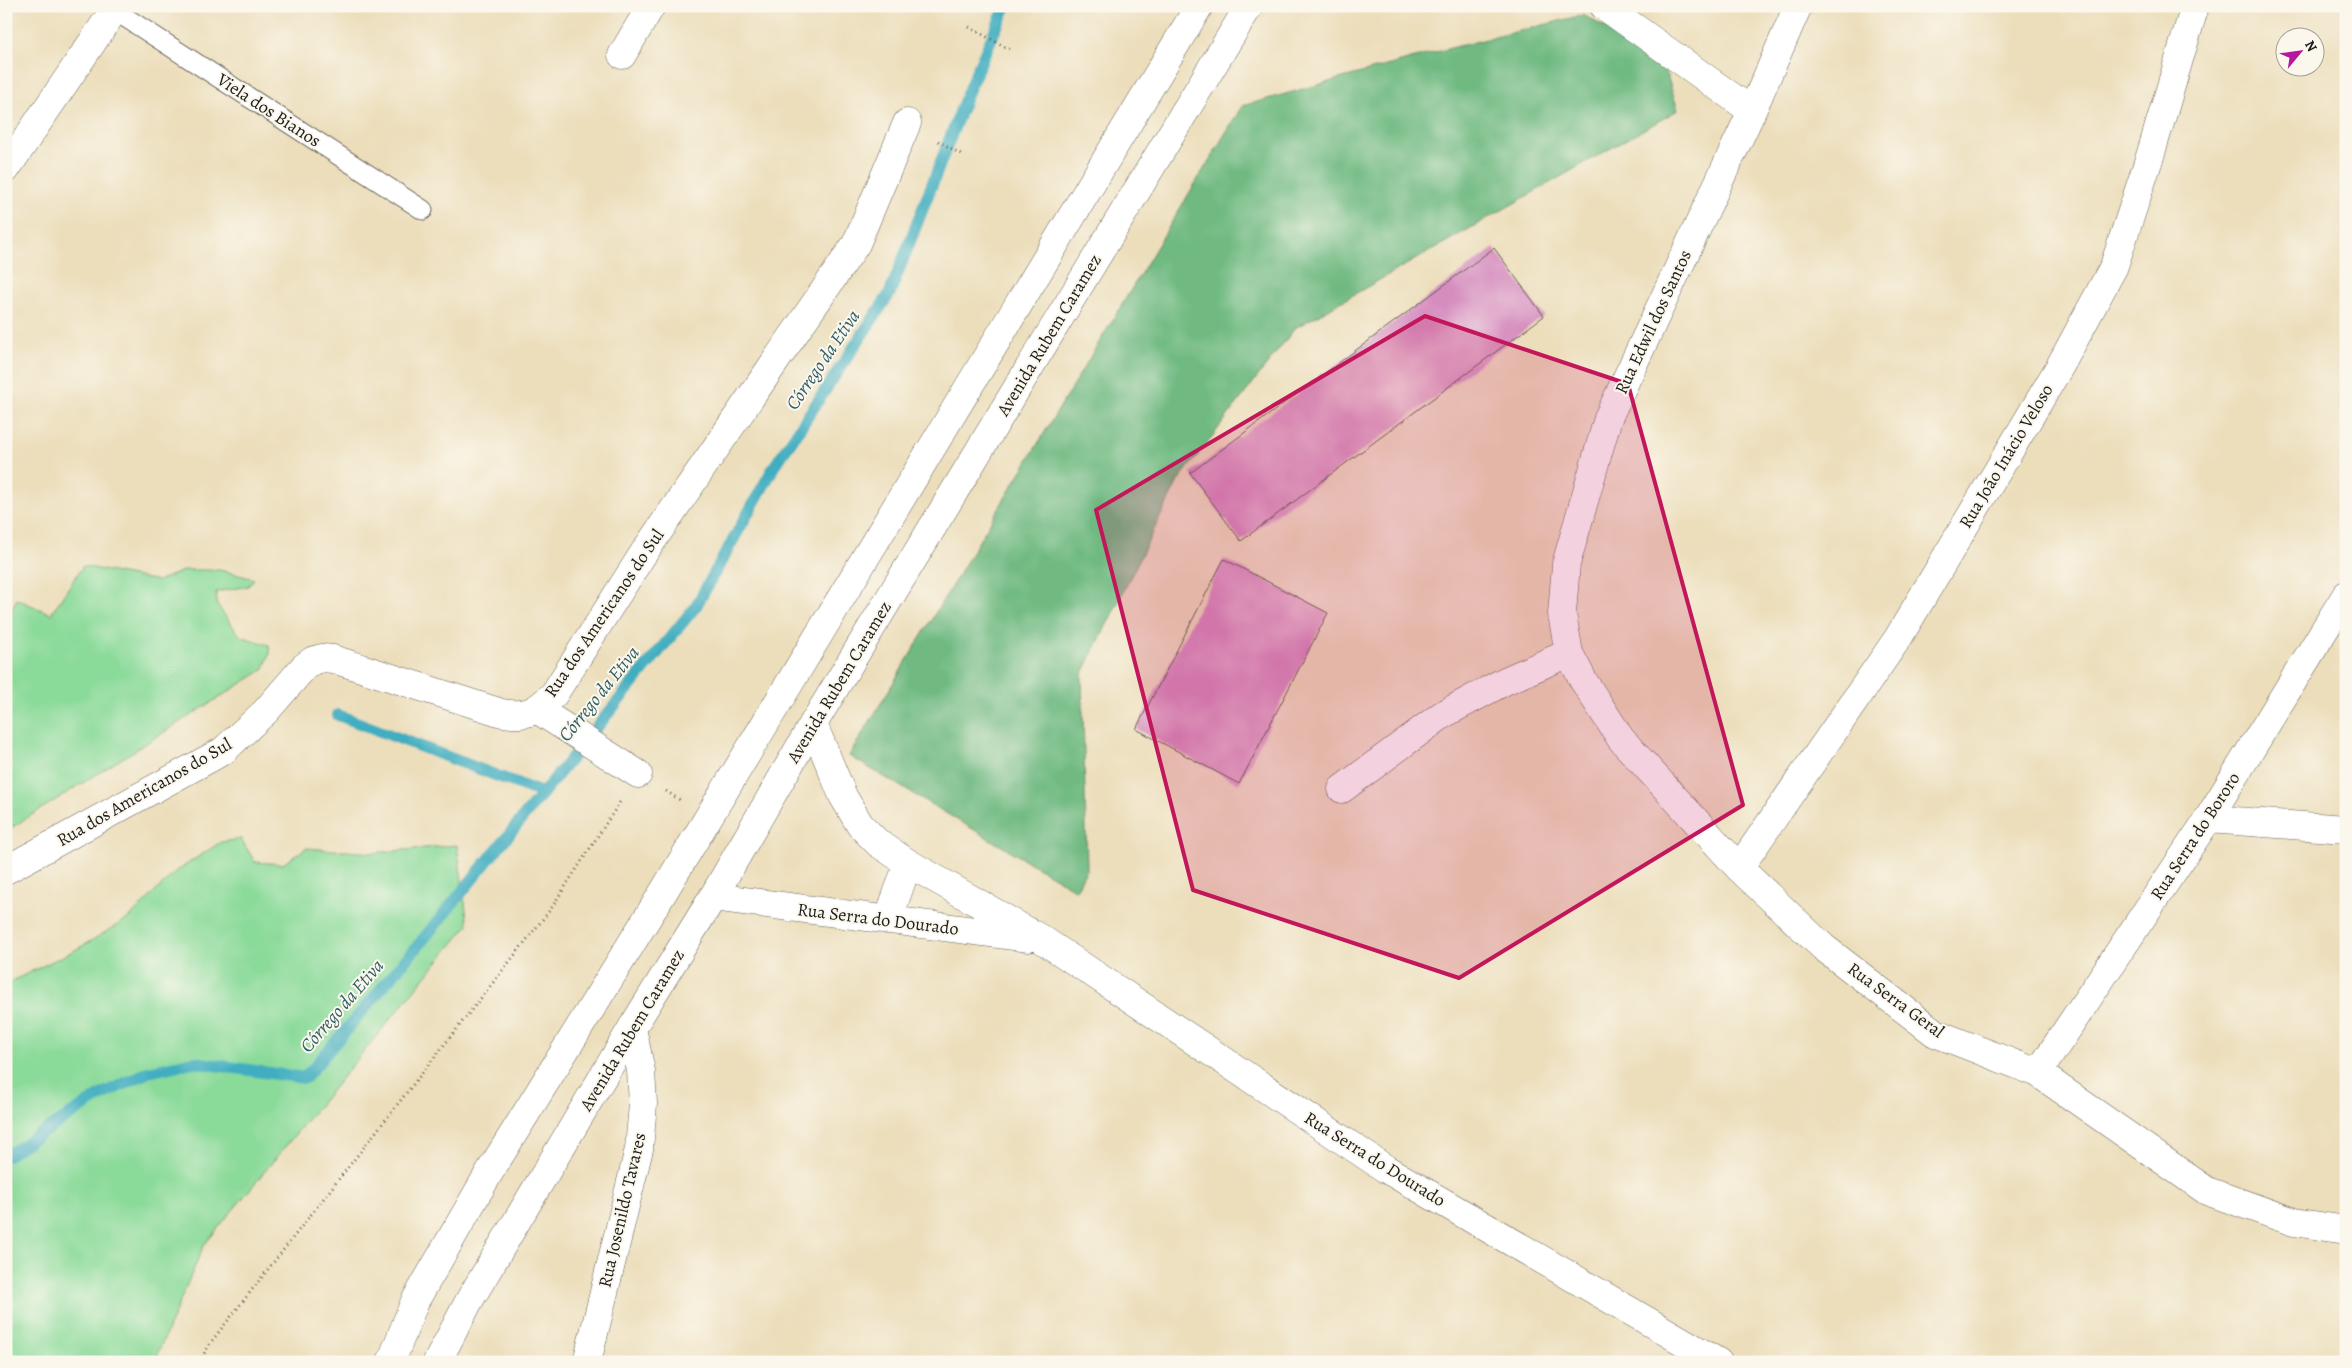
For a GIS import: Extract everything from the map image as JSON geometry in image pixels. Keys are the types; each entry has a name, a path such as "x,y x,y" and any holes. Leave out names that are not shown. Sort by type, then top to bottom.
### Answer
{"main road":[{"path":"622,55 651,6"},
{"path":"391,1362 415,1302 489,1173 708,817 1199,6"},
{"name":"Avenida Rubem Caramez","path":"437,1362 469,1301 632,1028 713,897 813,724 1249,6"},
{"path":"1604,6 1752,111"},
{"name":"Rua Edwil dos Santos","path":"1569,653 1562,614 1566,564 1608,418 1752,111 1798,6"},
{"name":"Rua João Inácio Veloso","path":"1739,868 1898,638 2060,366 2114,266 2151,153 2195,6"},
{"path":"6,169 116,8"},
{"name":"Rua dos Americanos do Sul","path":"6,870 223,751 266,711 297,674 312,661 322,658 332,659 502,713 548,717 554,694 643,554 856,244 907,123"},
{"name":"Rua Serra do Bororo","path":"2038,1072 2208,819 2346,595"},
{"path":"1342,789 1442,715 1505,681 1569,653"},
{"name":"Rua Serra Geral","path":"1569,653 1582,680 1621,738 1739,868 1824,947 1935,1033 2038,1072 2207,1191 2294,1222 2346,1230"},
{"path":"548,717 638,774"},
{"name":"Rua Serra do Dourado","path":"813,724 843,796 860,825 878,843 908,863 1043,940 1386,1169 1718,1362"},
{"path":"2208,819 2346,829"},
{"path":"888,920 908,863"},
{"name":"Rua Serra do Dourado","path":"713,897 1043,940"},
{"name":"Rua Josenildo Tavares","path":"587,1362 639,1150 643,1104 641,1071 632,1028"}],"lane":[{"name":"Viela dos Bianos","path":"116,8 424,210"}],"path":[{"path":"970,27 1009,49"},
{"path":"200,1362 211,1342 550,910 638,774 708,817"}],"highlighted area":[{"path":"1425,316 1628,384 1743,805 1459,978 1193,890 1096,510"}],"green space":[{"path":"1583,15 1662,59 1678,110 1295,328 1178,481 1082,675 1087,869 1076,890 849,756 1242,106 1451,48"},
{"path":"83,566 158,581 185,570 220,570 254,579 248,586 216,592 217,605 240,636 269,645 270,654 263,670 6,831 6,618 17,599 51,614"},
{"path":"241,839 255,862 283,864 306,848 373,853 457,845 468,925 204,1245 154,1362 6,1362 6,984 79,948 129,918 175,872 221,842"}],"building":[{"path":"1494,248 1544,316 1241,541 1190,473"},
{"path":"1224,559 1328,613 1239,784 1136,729"}],"waterway":[{"name":"Córrego da Etiva","path":"6,1156 101,1095 148,1072 193,1062 305,1078 421,942 696,606 774,467 890,293 971,84 1006,6"},
{"path":"338,715 542,793"}]}
